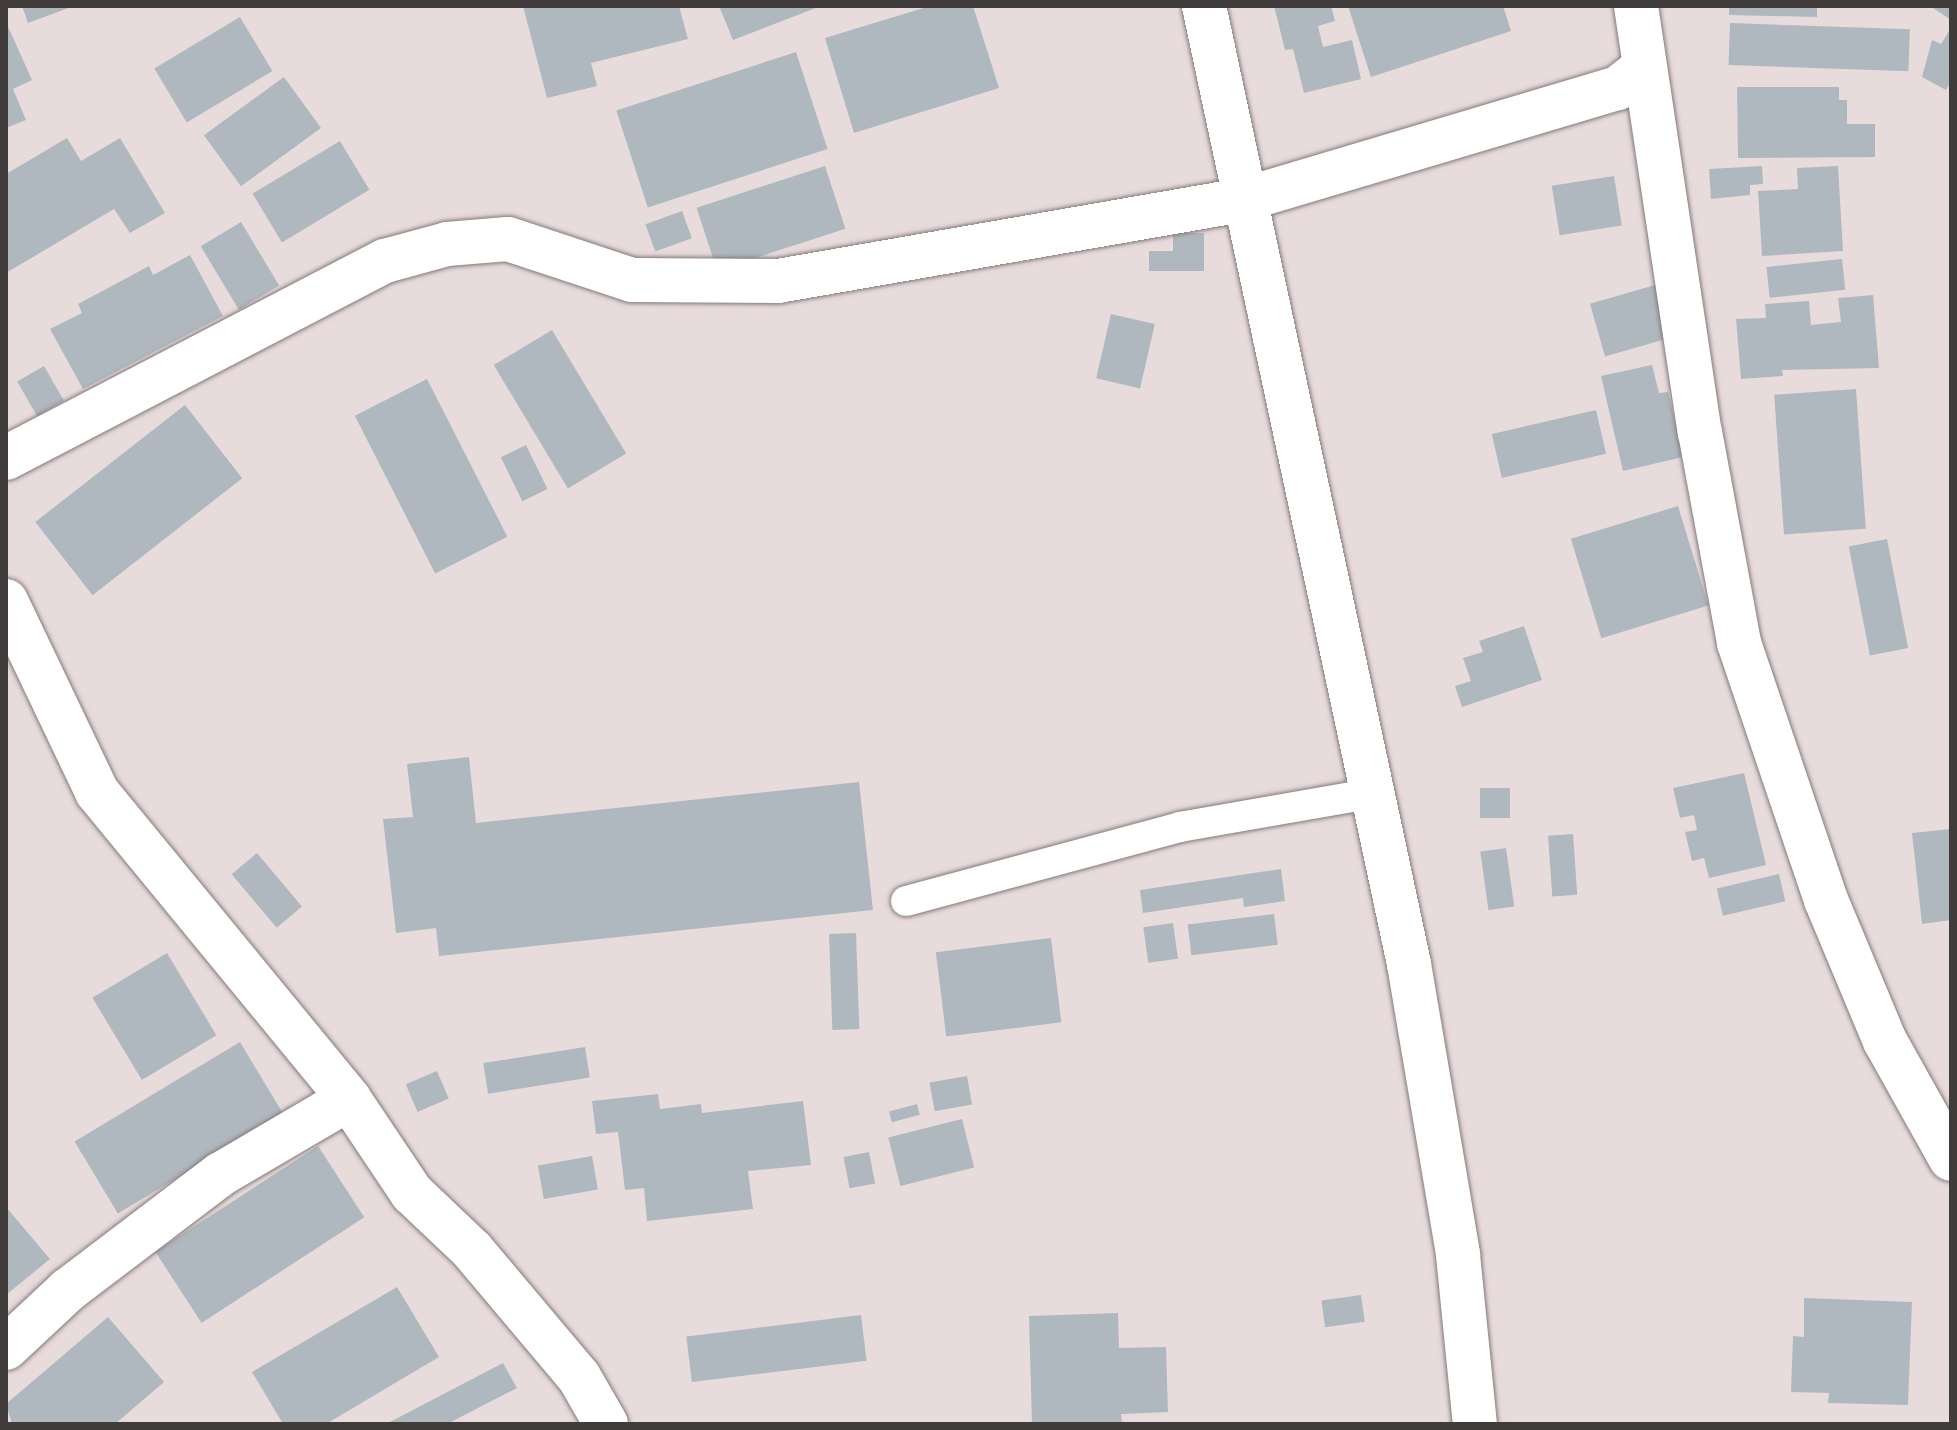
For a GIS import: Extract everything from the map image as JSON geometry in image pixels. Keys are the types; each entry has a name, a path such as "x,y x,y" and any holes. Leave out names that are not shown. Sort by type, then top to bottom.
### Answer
{"street":[{"path":"1204,6 1242,200 1375,793 1458,1255 1475,1424"},
{"path":"1636,6 1700,432 1739,643 1832,914 1885,1041 1951,1159"},
{"path":"6,458 385,261 447,244 508,239 632,280 778,281 1242,200 1618,88 1644,68"},
{"path":"6,601 97,792 349,1099 412,1193 482,1261 579,1377 606,1424"},
{"path":"6,1348 68,1290 221,1174 349,1099"}],"lane":[{"path":"906,901 1180,827 1375,793"}],"building":[{"path":"22,6 74,6 28,23"},
{"path":"523,6 679,6 688,39 591,63 597,86 547,98"},
{"path":"719,6 821,6 733,40"},
{"path":"930,6 973,6 999,88 854,133 825,38"},
{"path":"1274,6 1331,6 1335,21 1318,26 1323,47 1352,40 1361,79 1304,93 1293,49 1285,50"},
{"path":"1348,6 1503,6 1511,31 1371,77"},
{"path":"1729,6 1817,6 1817,17 1729,15"},
{"path":"1930,6 1951,6 1951,20"},
{"path":"240,17 272,71 187,123 154,69"},
{"path":"6,22 32,80 13,89 26,120 6,128"},
{"path":"1730,23 1910,29 1908,71 1729,65"},
{"path":"1951,28 1951,82 1946,90 1922,77 1932,40 1941,44"},
{"path":"796,52 828,149 648,207 616,110"},
{"path":"284,77 321,128 241,186 204,135"},
{"path":"1737,87 1839,87 1839,100 1847,100 1847,124 1875,124 1875,157 1738,158"},
{"path":"67,138 81,161 120,138 165,213 130,233 114,209 6,273 6,174"},
{"path":"340,141 369,190 282,242 253,194"},
{"path":"825,166 845,229 717,270 697,208"},
{"path":"1762,166 1763,184 1750,185 1750,195 1711,199 1709,169"},
{"path":"1838,166 1843,251 1762,256 1758,191 1798,189 1797,168"},
{"path":"1614,176 1622,225 1560,235 1552,186"},
{"path":"682,211 692,238 655,252 645,224"},
{"path":"241,222 279,285 239,310 201,246"},
{"path":"1173,233 1204,233 1204,271 1149,271 1149,251 1173,251"},
{"path":"190,255 223,316 83,389 50,329 82,313 78,304 149,266 153,275"},
{"path":"1842,259 1845,290 1770,298 1766,267"},
{"path":"1662,283 1677,336 1605,357 1590,304"},
{"path":"1873,295 1879,368 1782,370 1783,376 1741,379 1736,319 1766,318 1765,304 1809,301 1811,325 1841,322 1838,298"},
{"path":"1111,314 1155,324 1140,388 1096,378"},
{"path":"552,330 626,453 568,488 494,365"},
{"path":"1652,365 1659,393 1668,392 1683,457 1623,471 1601,376"},
{"path":"44,366 64,401 37,416 17,382"},
{"path":"427,379 507,537 435,573 355,416"},
{"path":"1856,389 1866,529 1784,534 1774,395"},
{"path":"185,405 242,478 93,595 35,522"},
{"path":"1596,410 1606,454 1502,478 1492,434"},
{"path":"526,445 547,489 522,501 501,457"},
{"path":"1678,506 1708,605 1601,638 1571,539"},
{"path":"1887,539 1908,648 1870,655 1849,546"},
{"path":"1524,626 1542,680 1462,707 1455,686 1471,681 1463,658 1483,652 1479,641"},
{"path":"469,757 476,823 859,782 873,910 439,956 436,928 396,933 383,819 413,817 407,764"},
{"path":"1744,773 1766,865 1709,878 1704,858 1692,861 1685,832 1697,830 1694,815 1680,818 1673,788"},
{"path":"1480,788 1510,788 1510,818 1480,818"},
{"path":"1951,829 1951,920 1922,924 1912,833"},
{"path":"1573,834 1577,895 1552,897 1548,836"},
{"path":"1506,848 1514,906 1488,910 1480,852"},
{"path":"257,853 302,907 277,928 232,874"},
{"path":"1281,869 1285,901 1244,907 1243,898 1143,913 1140,890"},
{"path":"1779,874 1785,901 1723,916 1717,888"},
{"path":"1274,914 1278,945 1191,955 1188,925"},
{"path":"1173,923 1178,959 1148,963 1143,927"},
{"path":"856,933 859,1029 832,1030 829,934"},
{"path":"1051,938 1061,1022 946,1037 936,952"},
{"path":"167,953 216,1035 142,1080 92,998"},
{"path":"240,1042 283,1114 118,1213 75,1141"},
{"path":"585,1047 590,1078 488,1094 483,1063"},
{"path":"437,1071 449,1099 417,1112 406,1084"},
{"path":"967,1076 972,1105 935,1111 930,1083"},
{"path":"658,1094 660,1109 701,1104 702,1113 803,1101 811,1165 748,1171 753,1209 647,1221 644,1188 625,1190 618,1132 596,1134 592,1101"},
{"path":"917,1104 920,1115 892,1122 889,1112"},
{"path":"962,1119 974,1168 900,1186 888,1137"},
{"path":"318,1146 364,1217 202,1323 155,1252"},
{"path":"869,1152 875,1183 850,1188 843,1157"},
{"path":"592,1156 598,1189 544,1199 538,1166"},
{"path":"6,1207 50,1259 6,1295"},
{"path":"397,1287 439,1357 326,1424 283,1424 252,1372"},
{"path":"1361,1295 1365,1322 1325,1327 1321,1301"},
{"path":"1804,1298 1912,1302 1908,1405 1828,1403 1829,1393 1791,1392 1793,1336 1804,1337"},
{"path":"1118,1313 1119,1348 1166,1347 1168,1412 1121,1414 1122,1424 1032,1424 1029,1316"},
{"path":"861,1315 867,1361 692,1382 686,1336"},
{"path":"108,1317 164,1382 115,1424 12,1424 6,1404"},
{"path":"503,1363 517,1388 447,1424 386,1424"}]}
